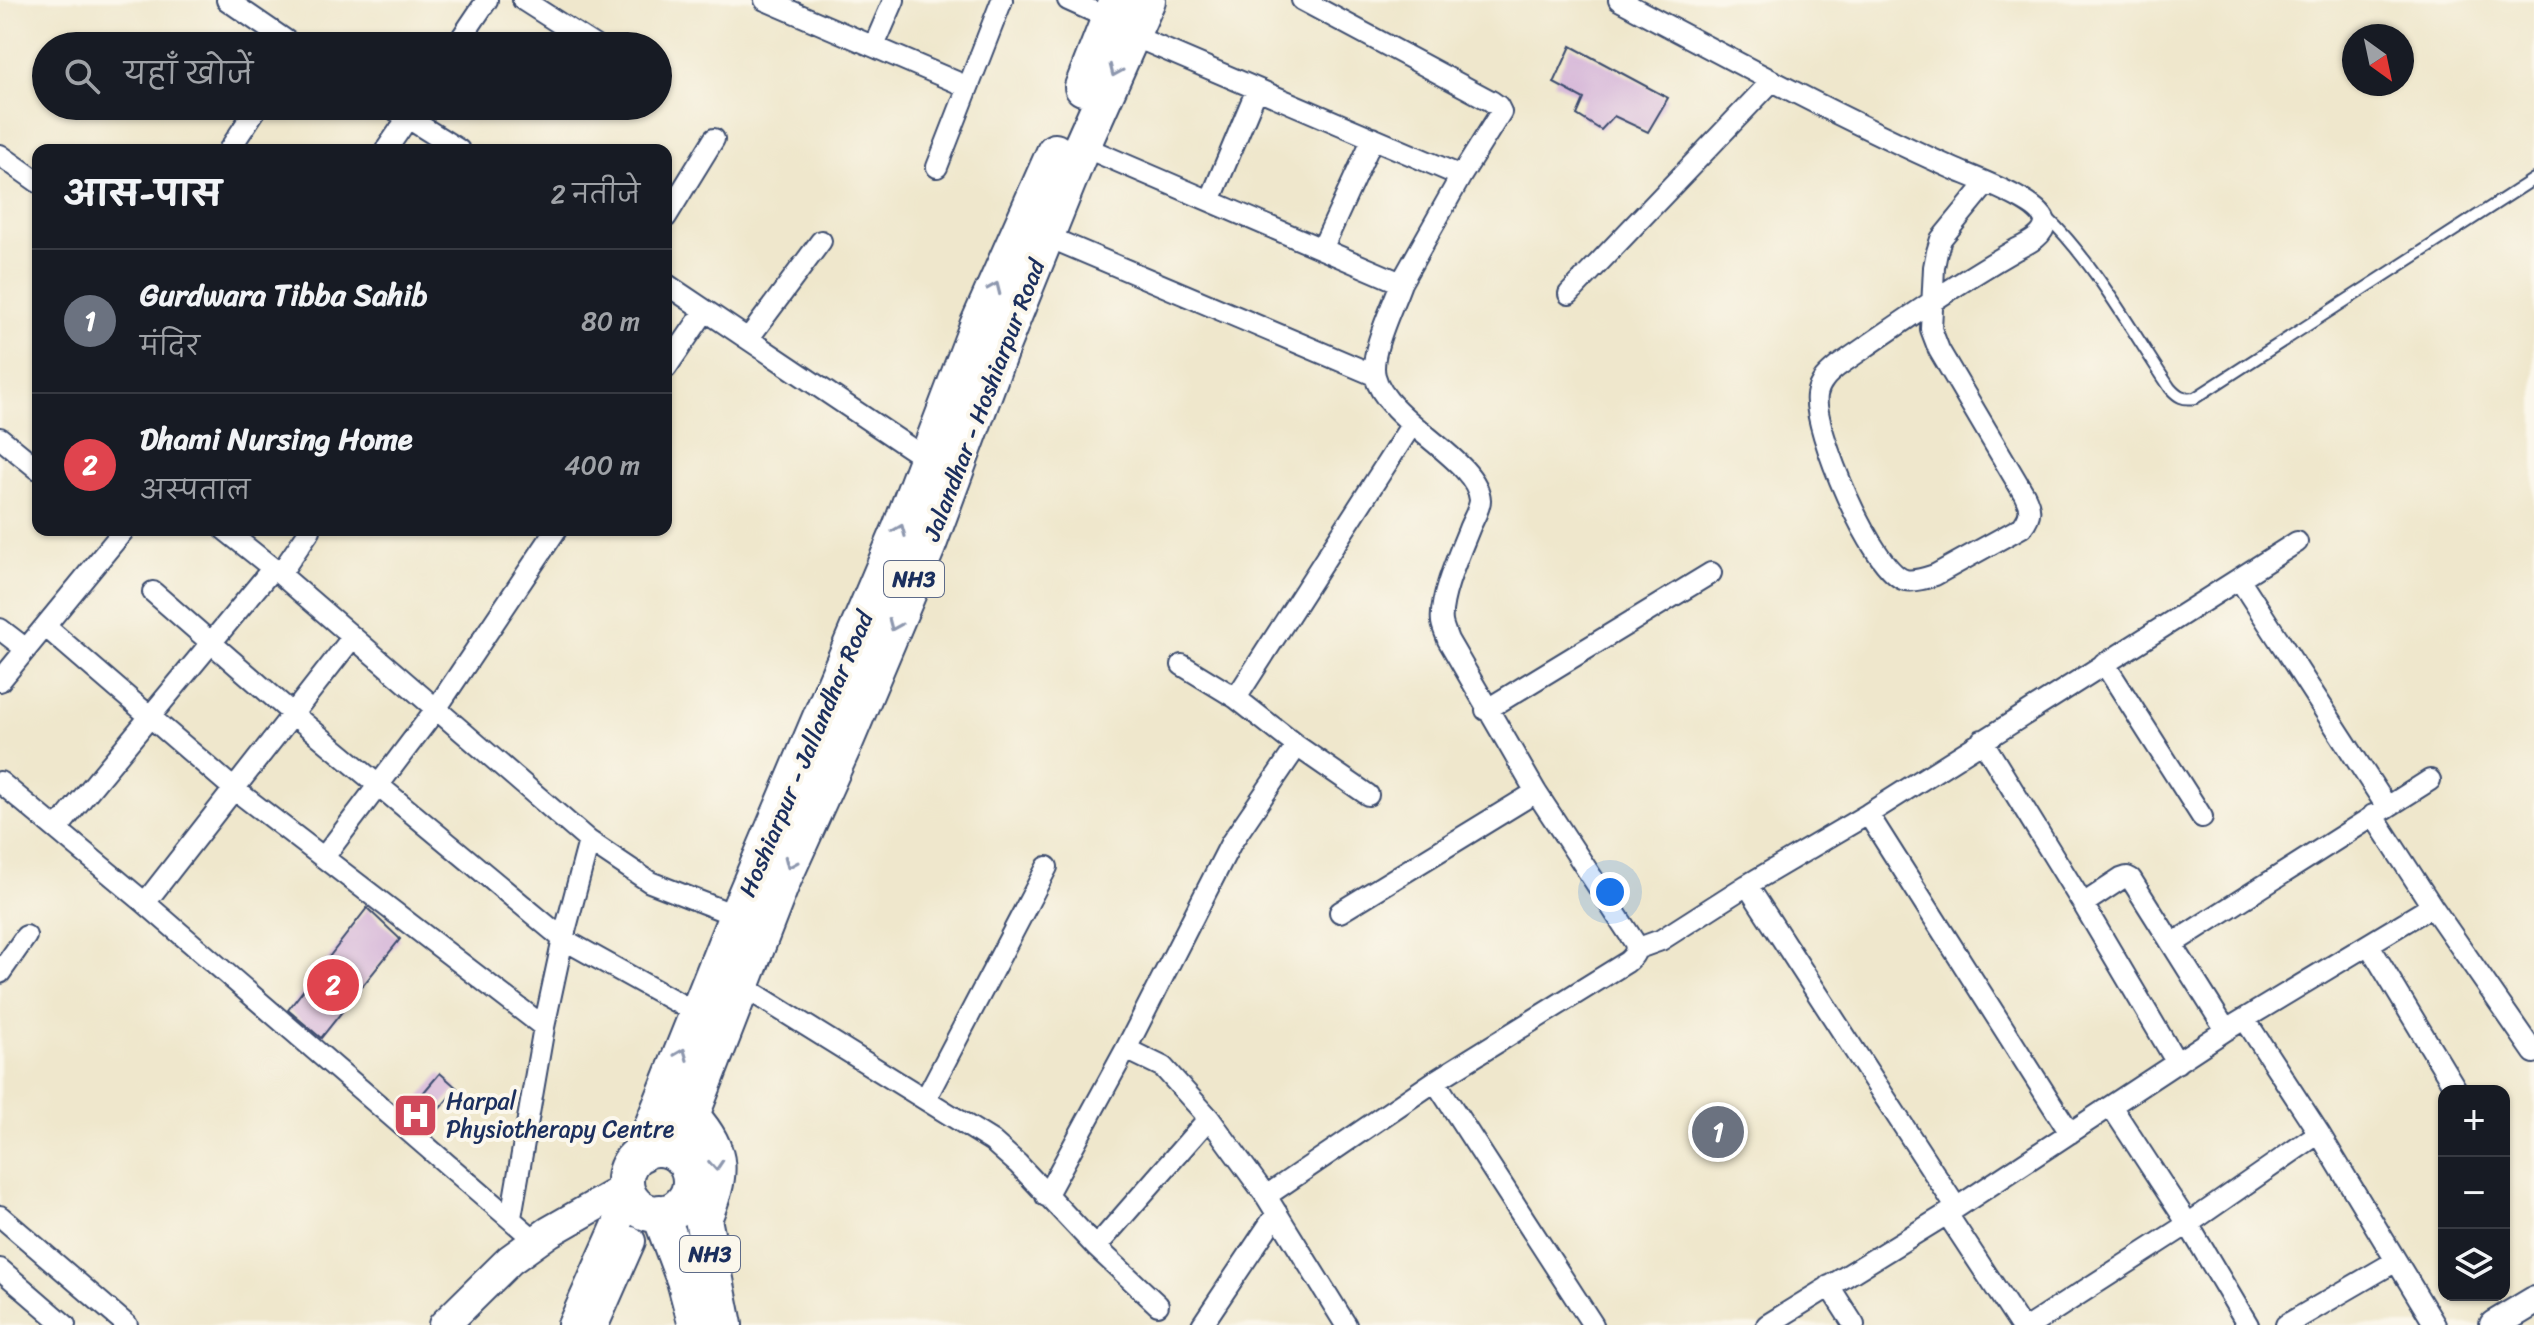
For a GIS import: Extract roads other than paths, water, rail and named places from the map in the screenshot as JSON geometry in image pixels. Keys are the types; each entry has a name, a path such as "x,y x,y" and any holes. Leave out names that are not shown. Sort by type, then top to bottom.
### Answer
{"highway":[{"name":"Jalandhar - Hoshiarpur Road","path":"686,1170 691,1116 782,881 927,547 1002,344 1035,232 1082,146 1119,18 1147,0"},
{"name":"Hoshiarpur - Jallandhar Road","path":"638,1188 698,1014 928,460 978,326 1035,232 1119,18"},
{"path":"691,1116 704,1131 717,1156 714,1191 703,1219"},
{"path":"661,1148 671,1151 686,1170 682,1203 674,1209 638,1188 661,1148"},
{"name":"NH3","path":"686,1170 703,1219 724,1325"},
{"name":"NH3","path":"638,1188 685,1280 697,1325"}],"main road":[{"path":"444,1325 510,1260 525,1231 638,1188"},
{"path":"572,1325 638,1188"},
{"path":"594,1325 638,1188"},
{"path":"2494,1325 2534,1301"}],"street":[{"path":"227,0 274,32"},
{"path":"465,32 487,0"},
{"path":"523,0 573,32"},
{"path":"765,0 796,5 874,46 968,87"},
{"path":"874,46 894,0"},
{"path":"937,167 1002,0"},
{"path":"1068,0 1119,18 1257,89 1461,176"},
{"path":"1202,1325 1272,1205 1435,1081 1627,962 1636,949 1486,710 1448,640 1442,619 1452,573 1480,502 1476,488 1462,468 1412,424 1384,393 1374,375 1376,351 1401,283 1501,112 1498,106 1302,0"},
{"path":"1619,0 1868,131 1987,183 2042,212 2045,222 2042,233 2034,240 1984,268 1933,301 1838,366 1825,377 1817,393 1820,428 1857,517 1878,556 1893,573 1905,580 1935,575 2022,527 2030,516 2030,506 2024,494 1939,350 1931,329 1933,301 1934,267 1941,239 1987,183"},
{"path":"1569,294 1771,82"},
{"path":"1210,201 1257,89"},
{"path":"233,144 249,120"},
{"path":"390,144 407,120"},
{"path":"422,120 452,144"},
{"path":"1322,249 1373,138"},
{"path":"672,207 714,139"},
{"path":"1082,146 1401,283"},
{"path":"4,165 32,179"},
{"path":"1035,232 1374,375"},
{"path":"748,339 821,241"},
{"path":"672,288 928,460"},
{"path":"672,359 705,311"},
{"path":"1236,698 1412,424"},
{"path":"0,438 32,464"},
{"path":"0,681 116,536"},
{"path":"233,536 589,841 650,882 737,916"},
{"path":"57,829 305,536"},
{"path":"324,857 436,709 552,536"},
{"path":"1636,949 1661,940 1868,814 2297,542"},
{"path":"1486,710 1711,573"},
{"path":"2240,580 2380,811 2432,906 2534,1053"},
{"path":"153,592 294,715 563,939 698,1014"},
{"path":"46,627 234,789 544,1027"},
{"path":"0,629 26,649"},
{"path":"145,903 352,638"},
{"path":"2104,663 2202,817"},
{"path":"1182,665 1236,698 1297,746 1368,795"},
{"path":"1982,740 2177,1063"},
{"path":"1046,1196 1126,1049 1231,843 1297,746"},
{"path":"2172,944 2430,780"},
{"path":"0,782 525,1231"},
{"path":"1340,912 1536,792"},
{"path":"1868,814 2070,1133"},
{"path":"525,1231 544,1027 589,841"},
{"path":"926,1098 1047,867"},
{"path":"2083,904 2121,879 2131,879 2226,1030"},
{"path":"1747,885 2020,1325"},
{"path":"1767,1325 1951,1211 2226,1030 2246,1021 2432,906"},
{"path":"0,973 26,936"},
{"path":"2369,945 2453,1085"},
{"path":"741,985 992,1141 1158,1305"},
{"path":"2246,1021 2319,1133 2435,1325"},
{"path":"1126,1049 1163,1067 1209,1118 1272,1205 1346,1325"},
{"path":"1435,1081 1593,1325"},
{"path":"2111,1106 2188,1224 2248,1325"},
{"path":"1096,1247 1209,1118"},
{"path":"2031,1325 2188,1224 2319,1133"},
{"path":"0,1216 127,1325"},
{"path":"2286,1325 2396,1261"},
{"path":"0,1269 63,1324"},
{"path":"1829,1286 1854,1325"}],"lane":[{"path":"2042,212 2072,243 2170,388 2176,396 2185,400 2195,398 2534,179"}],"place":[{"name":"Dhami Nursing Home","path":"333,985"},
{"name":"Harpal Physiotherapy Centre","path":"415,1115"},
{"name":"Gurdwara Tibba Sahib","path":"1718,1132"}]}
